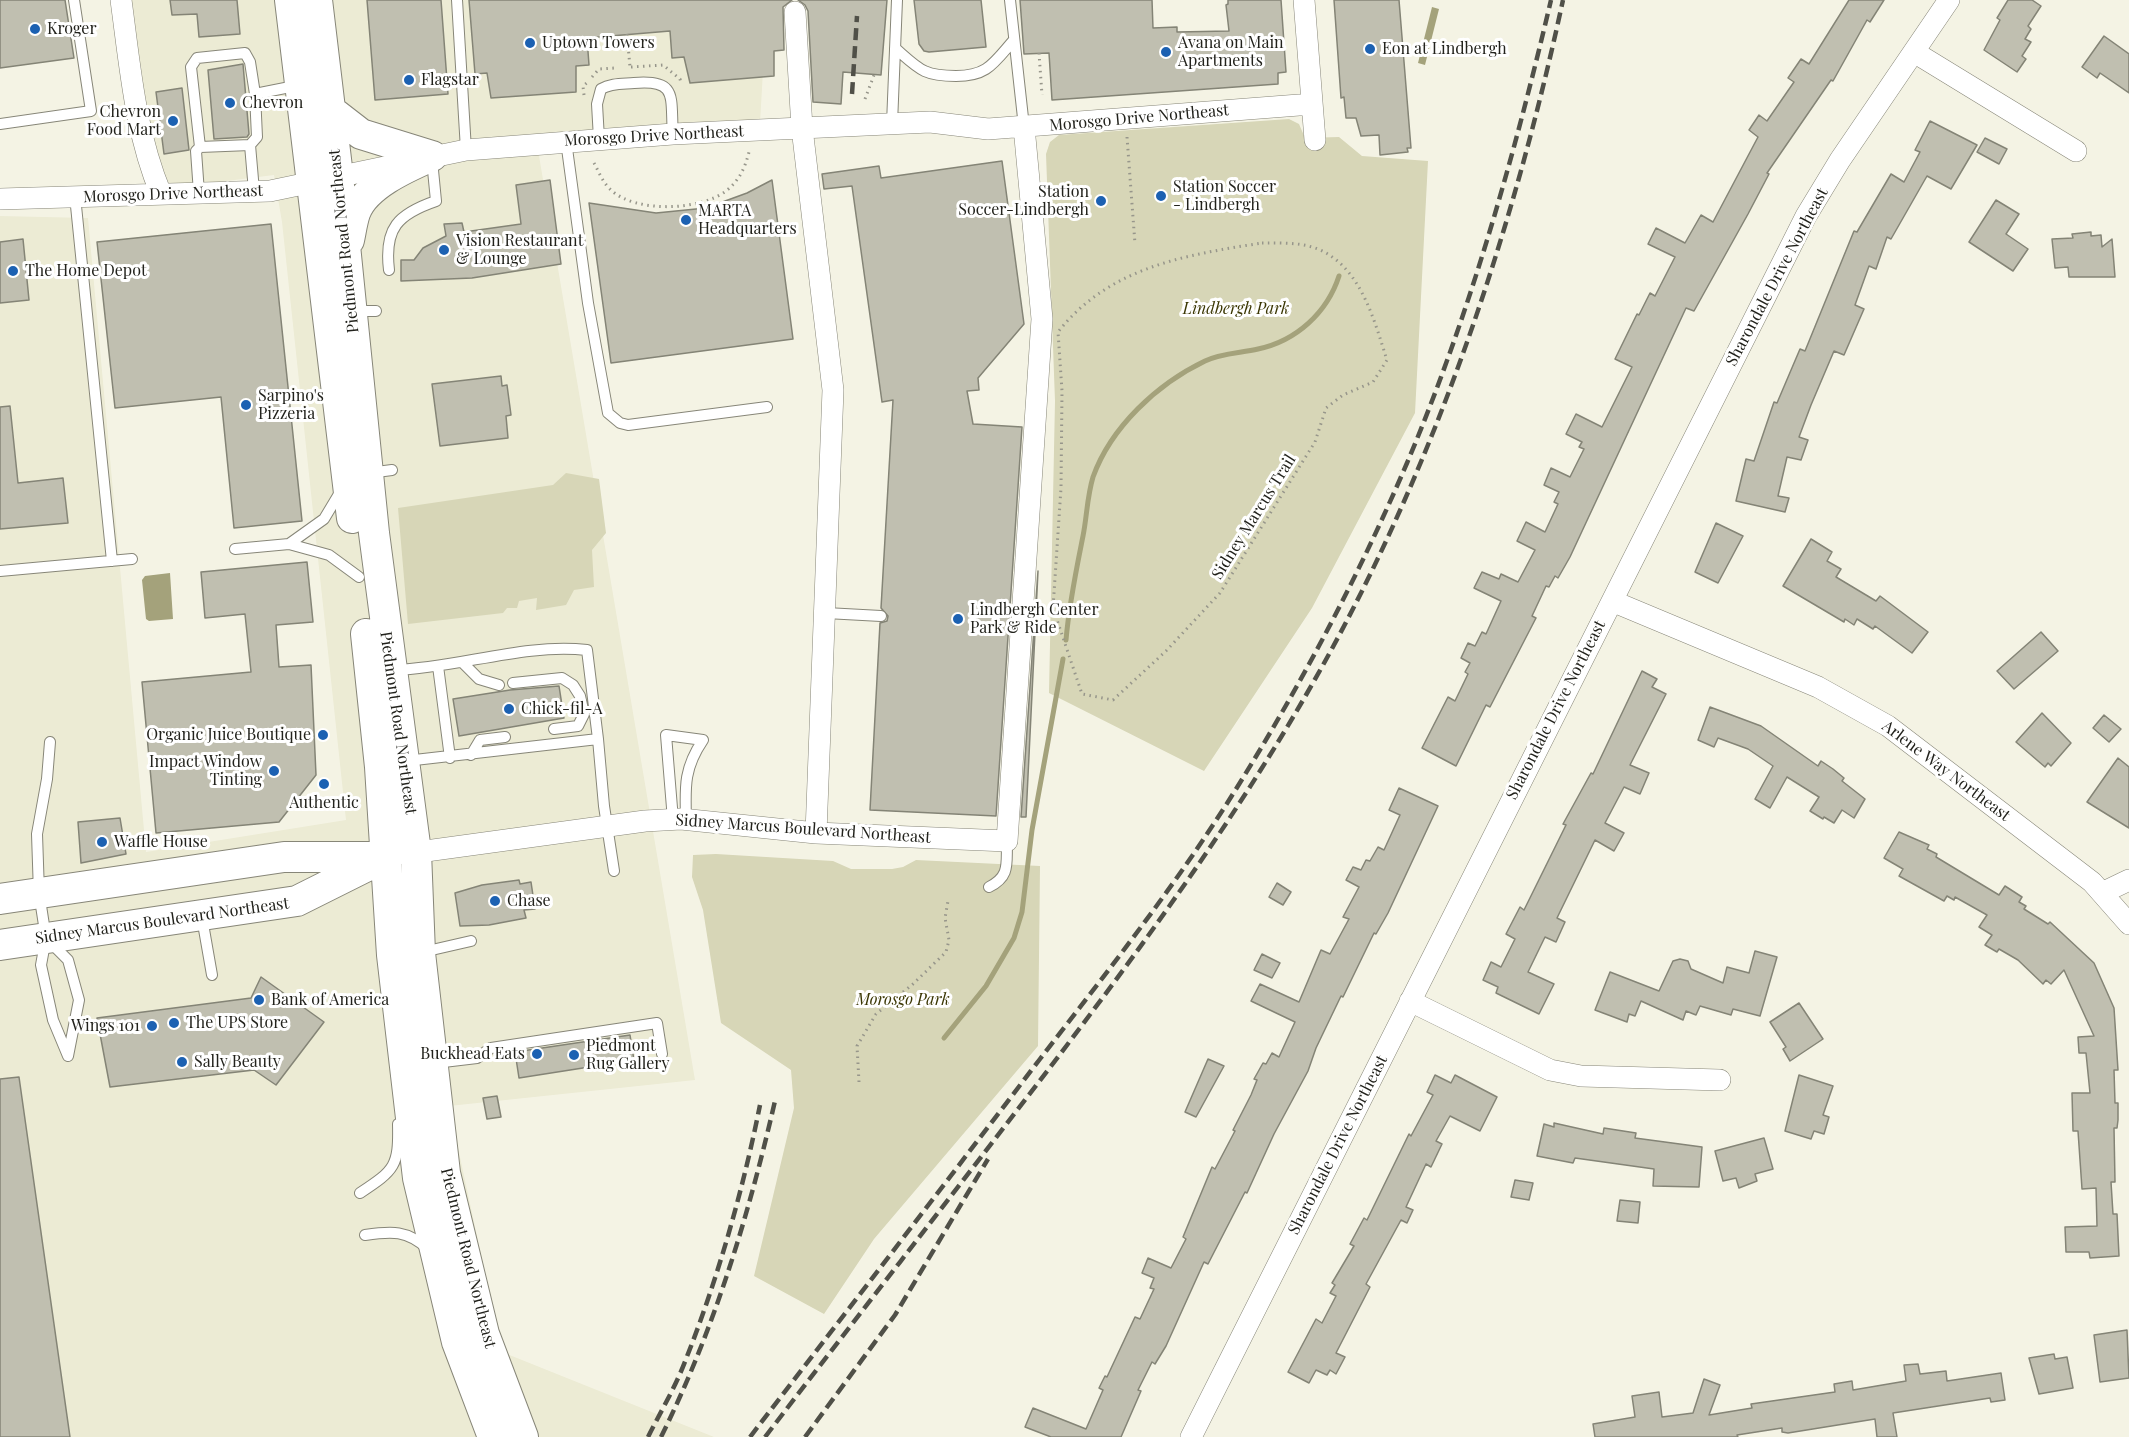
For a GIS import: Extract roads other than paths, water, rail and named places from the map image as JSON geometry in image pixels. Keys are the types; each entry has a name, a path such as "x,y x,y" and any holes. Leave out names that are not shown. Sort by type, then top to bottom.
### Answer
{"main road":[{"name":"Piedmont Road Northeast","path":"290,0 300,86 346,255 364,311 370,474 359,577 380,766 386,857 418,1065 484,1334 523,1437"},
{"name":"Piedmont Road Northeast","path":"317,0 330,110 325,178 370,474 391,670 416,852 420,953 418,1178 457,1342 493,1437"},
{"path":"330,110 361,134 432,156"},
{"path":"346,255 356,211 366,197 396,172 432,156"},
{"name":"Sidney Marcus Boulevard Northeast","path":"0,899 284,857 386,857"},
{"name":"Sidney Marcus Boulevard Northeast","path":"0,945 297,901 386,857"}],"street":[{"path":"121,0 140,132 148,163 161,194"},
{"path":"1304,0 1314,140"},
{"name":"Sharondale Drive Northeast","path":"1191,1437 1806,216 1840,160 1949,0"},
{"path":"795,12 802,128 833,390 816,833"},
{"path":"1914,52 2076,151"},
{"name":"Morosgo Drive Northeast","path":"0,199 270,191 466,150 566,141 930,122 988,129 1312,104"},
{"path":"1007,841 1042,319 1024,127"},
{"name":"Arlene Way Northeast","path":"1612,601 1818,687 1888,726 1944,766 2102,893 2129,924"},
{"name":"Sidney Marcus Boulevard Northeast","path":"386,857 609,826 680,820 816,833 1007,841"},
{"path":"2102,893 2129,880"},
{"path":"1410,1001 1550,1070 1581,1076 1720,1080"}],"lane":[{"path":"0,124 91,111 74,0"},
{"path":"457,0 466,150"},
{"path":"892,124 897,0"},
{"path":"1010,0 1012,41 1024,127"},
{"path":"895,48 918,69 933,76 976,76 995,62 1012,41"},
{"path":"200,147 191,67 197,58 245,53 250,62 255,94 257,137 250,145 254,191"},
{"path":"599,139 597,104 601,88 653,81 662,84 669,92 673,134"},
{"path":"255,94 300,86"},
{"path":"566,141 588,303 608,413 620,423 628,425 767,407"},
{"path":"199,193 196,151 200,147 250,145"},
{"path":"389,270 387,252 393,226 413,208 436,201 432,156"},
{"path":"75,196 112,561"},
{"path":"289,544 324,519 370,474"},
{"path":"236,549 289,544 329,555 359,577"},
{"path":"0,571 132,559"},
{"path":"826,613 880,616"},
{"path":"391,670 463,663 550,648 587,650 604,806 609,826 614,871"},
{"path":"463,663 479,679 500,685"},
{"path":"438,666 450,758"},
{"path":"513,683 562,678 573,685 580,696 584,714 578,726 554,729"},
{"path":"666,735 703,740 691,757 685,779 680,820 666,735"},
{"path":"471,755 480,740 505,737"},
{"path":"403,762 598,738"},
{"path":"46,938 68,960 79,1000 68,1056 53,1020 41,965 46,938 39,893 37,834 47,779 50,742"},
{"path":"989,887 1001,881 1007,867 1007,841"},
{"path":"201,915 212,975"},
{"path":"420,953 471,941"},
{"path":"360,1193 388,1174 398,1153 398,1115 418,1065 477,1058 491,1048 657,1023 662,1054"},
{"path":"365,1235 393,1230 420,1242 439,1259"}],"waterway":[{"path":"1066,640 1089,492 1093,477 1111,441 1124,424 1153,395 1187,371 1218,356 1272,345 1297,332 1327,302 1339,276"},
{"path":"944,1038 986,986 1014,938 1022,912 1032,830 1063,659"}],"railway":[{"path":"750,1437 1119,957 1169,888 1241,781 1309,665 1389,504 1430,407 1451,350 1506,176 1551,0"},
{"path":"765,1437 1054,1062 1168,908 1273,750 1351,614 1428,445 1462,358 1492,269 1518,180 1563,0"},
{"path":"852,94 857,16"},
{"path":"661,1437 697,1356 728,1273 775,1101"},
{"path":"648,1437 682,1369 709,1297 738,1201 760,1105"},
{"path":"805,1437 895,1315 988,1159"}],"place":[{"name":"Kroger","path":"35,29"},
{"name":"Uptown Towers","path":"530,43"},
{"name":"Eon at Lindbergh","path":"1370,49"},
{"name":"Avana on Main Apartments","path":"1166,52"},
{"name":"Flagstar","path":"409,80"},
{"name":"Chevron","path":"230,103"},
{"name":"Chevron Food Mart","path":"173,121"},
{"name":"Station Soccer - Lindbergh","path":"1161,196"},
{"name":"Station Soccer-Lindbergh","path":"1101,201"},
{"name":"MARTA Headquarters","path":"686,220"},
{"name":"Vision Restaurant & Lounge","path":"444,250"},
{"name":"The Home Depot","path":"13,271"},
{"name":"Sarpino's Pizzeria","path":"246,405"},
{"name":"Lindbergh Center Park & Ride","path":"958,619"},
{"name":"Chick-fil-A","path":"509,709"},
{"name":"Organic Juice Boutique","path":"323,735"},
{"name":"Impact Window Tinting","path":"274,771"},
{"name":"Authentic","path":"324,784"},
{"name":"Waffle House","path":"102,842"},
{"name":"Chase","path":"495,901"},
{"name":"Bank of America","path":"259,1000"},
{"name":"The UPS Store","path":"174,1023"},
{"name":"Wings 101","path":"152,1026"},
{"name":"Buckhead Eats","path":"537,1054"},
{"name":"Piedmont Rug Gallery","path":"574,1055"},
{"name":"Sally Beauty","path":"182,1062"}],"park label":[{"name":"Lindbergh Park","path":"1236,309"},
{"name":"Morosgo Park","path":"903,1000"}]}
